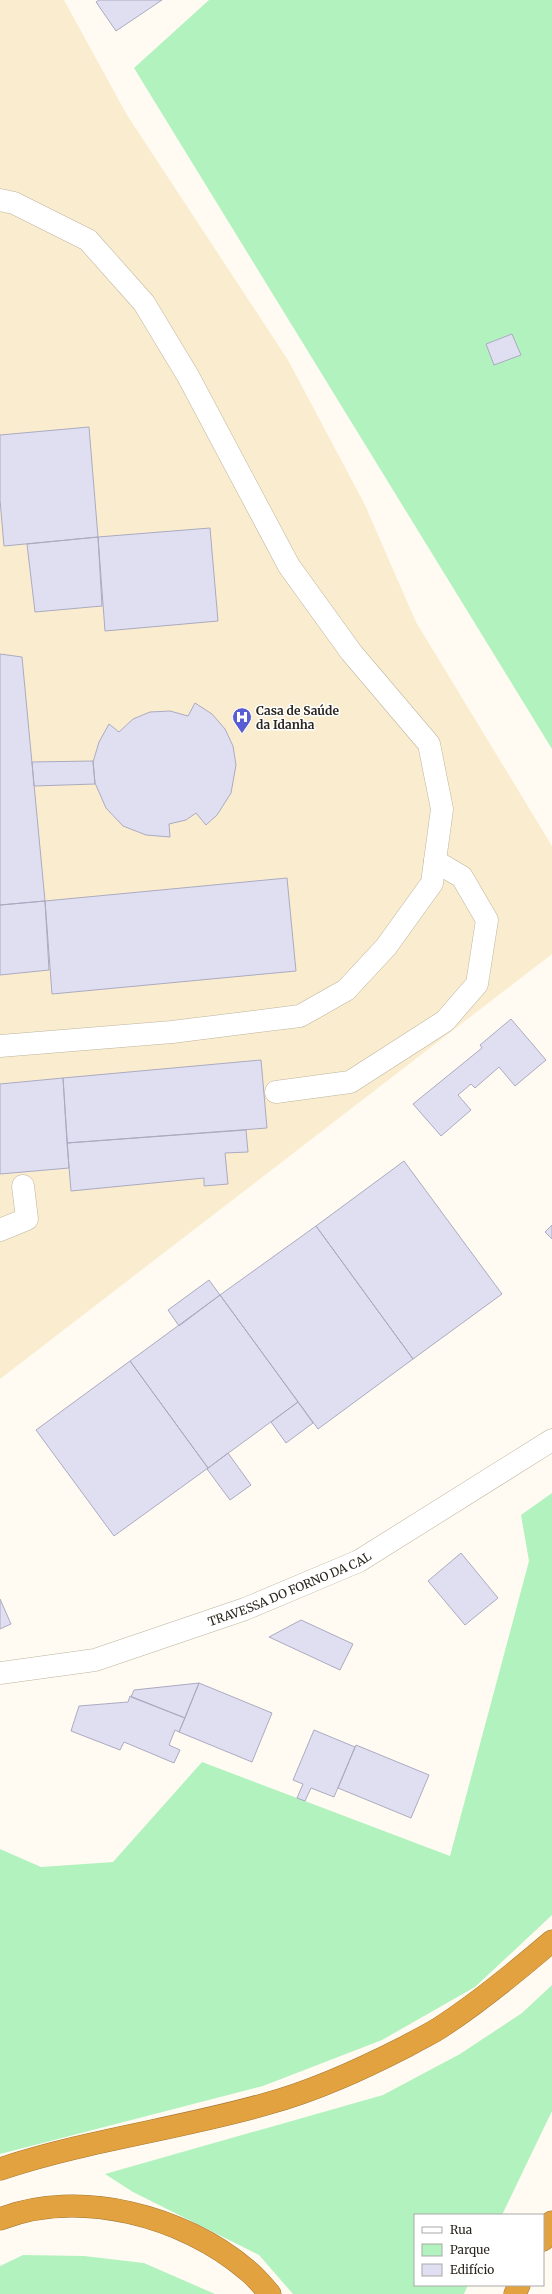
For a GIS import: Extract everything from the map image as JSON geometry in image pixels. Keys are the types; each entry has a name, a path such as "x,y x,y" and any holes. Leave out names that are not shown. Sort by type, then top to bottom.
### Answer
{"highway":[{"path":"0,2169 59,2152 204,2120 268,2104 331,2082 380,2060 443,2026 500,1985 552,1941"},
{"path":"0,2219 10,2215 56,2206 102,2207 135,2213 173,2226 214,2246 248,2270 270,2294"},
{"path":"544,2238 552,2222"}],"street":[{"path":"0,200 14,203 88,240 144,302 188,376 289,566 351,652 429,744 442,809 432,883 386,947 346,990 300,1016 172,1032 0,1046"},
{"path":"276,1092 350,1082 445,1021 477,984 486,920 462,877 435,861"},
{"path":"0,1230 27,1219 23,1186"},
{"name":"TRAVESSA DO FORNO DA CAL","path":"0,1673 95,1660 245,1609 359,1561 552,1440"}],"shaded area":[{"name":"Casa de Saúde da Idanha","path":"0,0 64,0 127,115 288,360 365,505 416,622 552,846 552,954 0,1379"}],"green space":[{"path":"209,0 552,0 552,749 134,68"},
{"path":"552,1493 552,1915 475,1987 382,2040 263,2086 0,2154 0,1849 41,1867 113,1862 202,1762 450,1856 529,1561 521,1515"},
{"path":"552,1985 552,2111 502,2214 414,2214 414,2286 468,2286 464,2294 293,2294 259,2255 133,2192 105,2174 383,2095 460,2054 522,2013"},
{"path":"23,2255 84,2256 144,2263 215,2294 0,2294 0,2266"}],"building":[{"path":"99,0 162,0 116,31 96,2"},
{"path":"512,334 521,355 494,365 486,344"},
{"path":"89,427 98,537 4,546 0,500 0,435"},
{"path":"210,528 218,621 105,631 98,537"},
{"path":"98,537 102,606 35,612 27,544"},
{"path":"0,654 22,657 45,901 0,905"},
{"path":"195,703 212,714 225,729 233,746 236,765 231,793 217,815 206,825 196,813 186,820 169,824 170,837 146,835 123,826 106,808 95,783 93,762 99,742 109,724 119,732 133,719 150,712 170,711 188,716"},
{"path":"93,761 95,784 34,786 32,762"},
{"path":"287,878 296,971 52,994 45,901"},
{"path":"45,901 49,970 0,975 0,905"},
{"path":"511,1019 546,1060 515,1086 499,1067 475,1088 471,1084 458,1095 471,1110 441,1136 413,1104 482,1048 480,1045"},
{"path":"261,1060 267,1128 67,1143 63,1078"},
{"path":"63,1078 69,1168 0,1174 0,1084"},
{"path":"246,1130 248,1152 225,1153 228,1184 204,1186 204,1178 71,1191 67,1143"},
{"path":"404,1161 502,1294 413,1359 316,1226"},
{"path":"552,1225 552,1239 545,1232"},
{"path":"316,1226 413,1359 318,1429 220,1295"},
{"path":"209,1280 220,1295 179,1326 168,1310"},
{"path":"220,1295 298,1402 208,1468 130,1361"},
{"path":"130,1361 208,1468 114,1536 36,1430"},
{"path":"298,1402 313,1423 286,1443 271,1422"},
{"path":"228,1453 251,1485 230,1500 207,1469"},
{"path":"461,1553 498,1598 465,1625 428,1581"},
{"path":"0,1599 11,1624 0,1629"},
{"path":"301,1620 353,1644 340,1670 269,1637"},
{"path":"199,1683 272,1713 252,1762 179,1732"},
{"path":"199,1683 185,1718 131,1697 134,1690"},
{"path":"130,1696 185,1718 179,1732 175,1730 169,1745 180,1750 174,1763 124,1742 120,1750 71,1731 79,1706 128,1702"},
{"path":"314,1730 355,1747 334,1797 311,1788 305,1801 297,1798 303,1784 293,1780"},
{"path":"356,1745 429,1775 411,1818 338,1788"}],"place":[{"name":"Casa de Saúde da Idanha","path":"242,734"}]}
